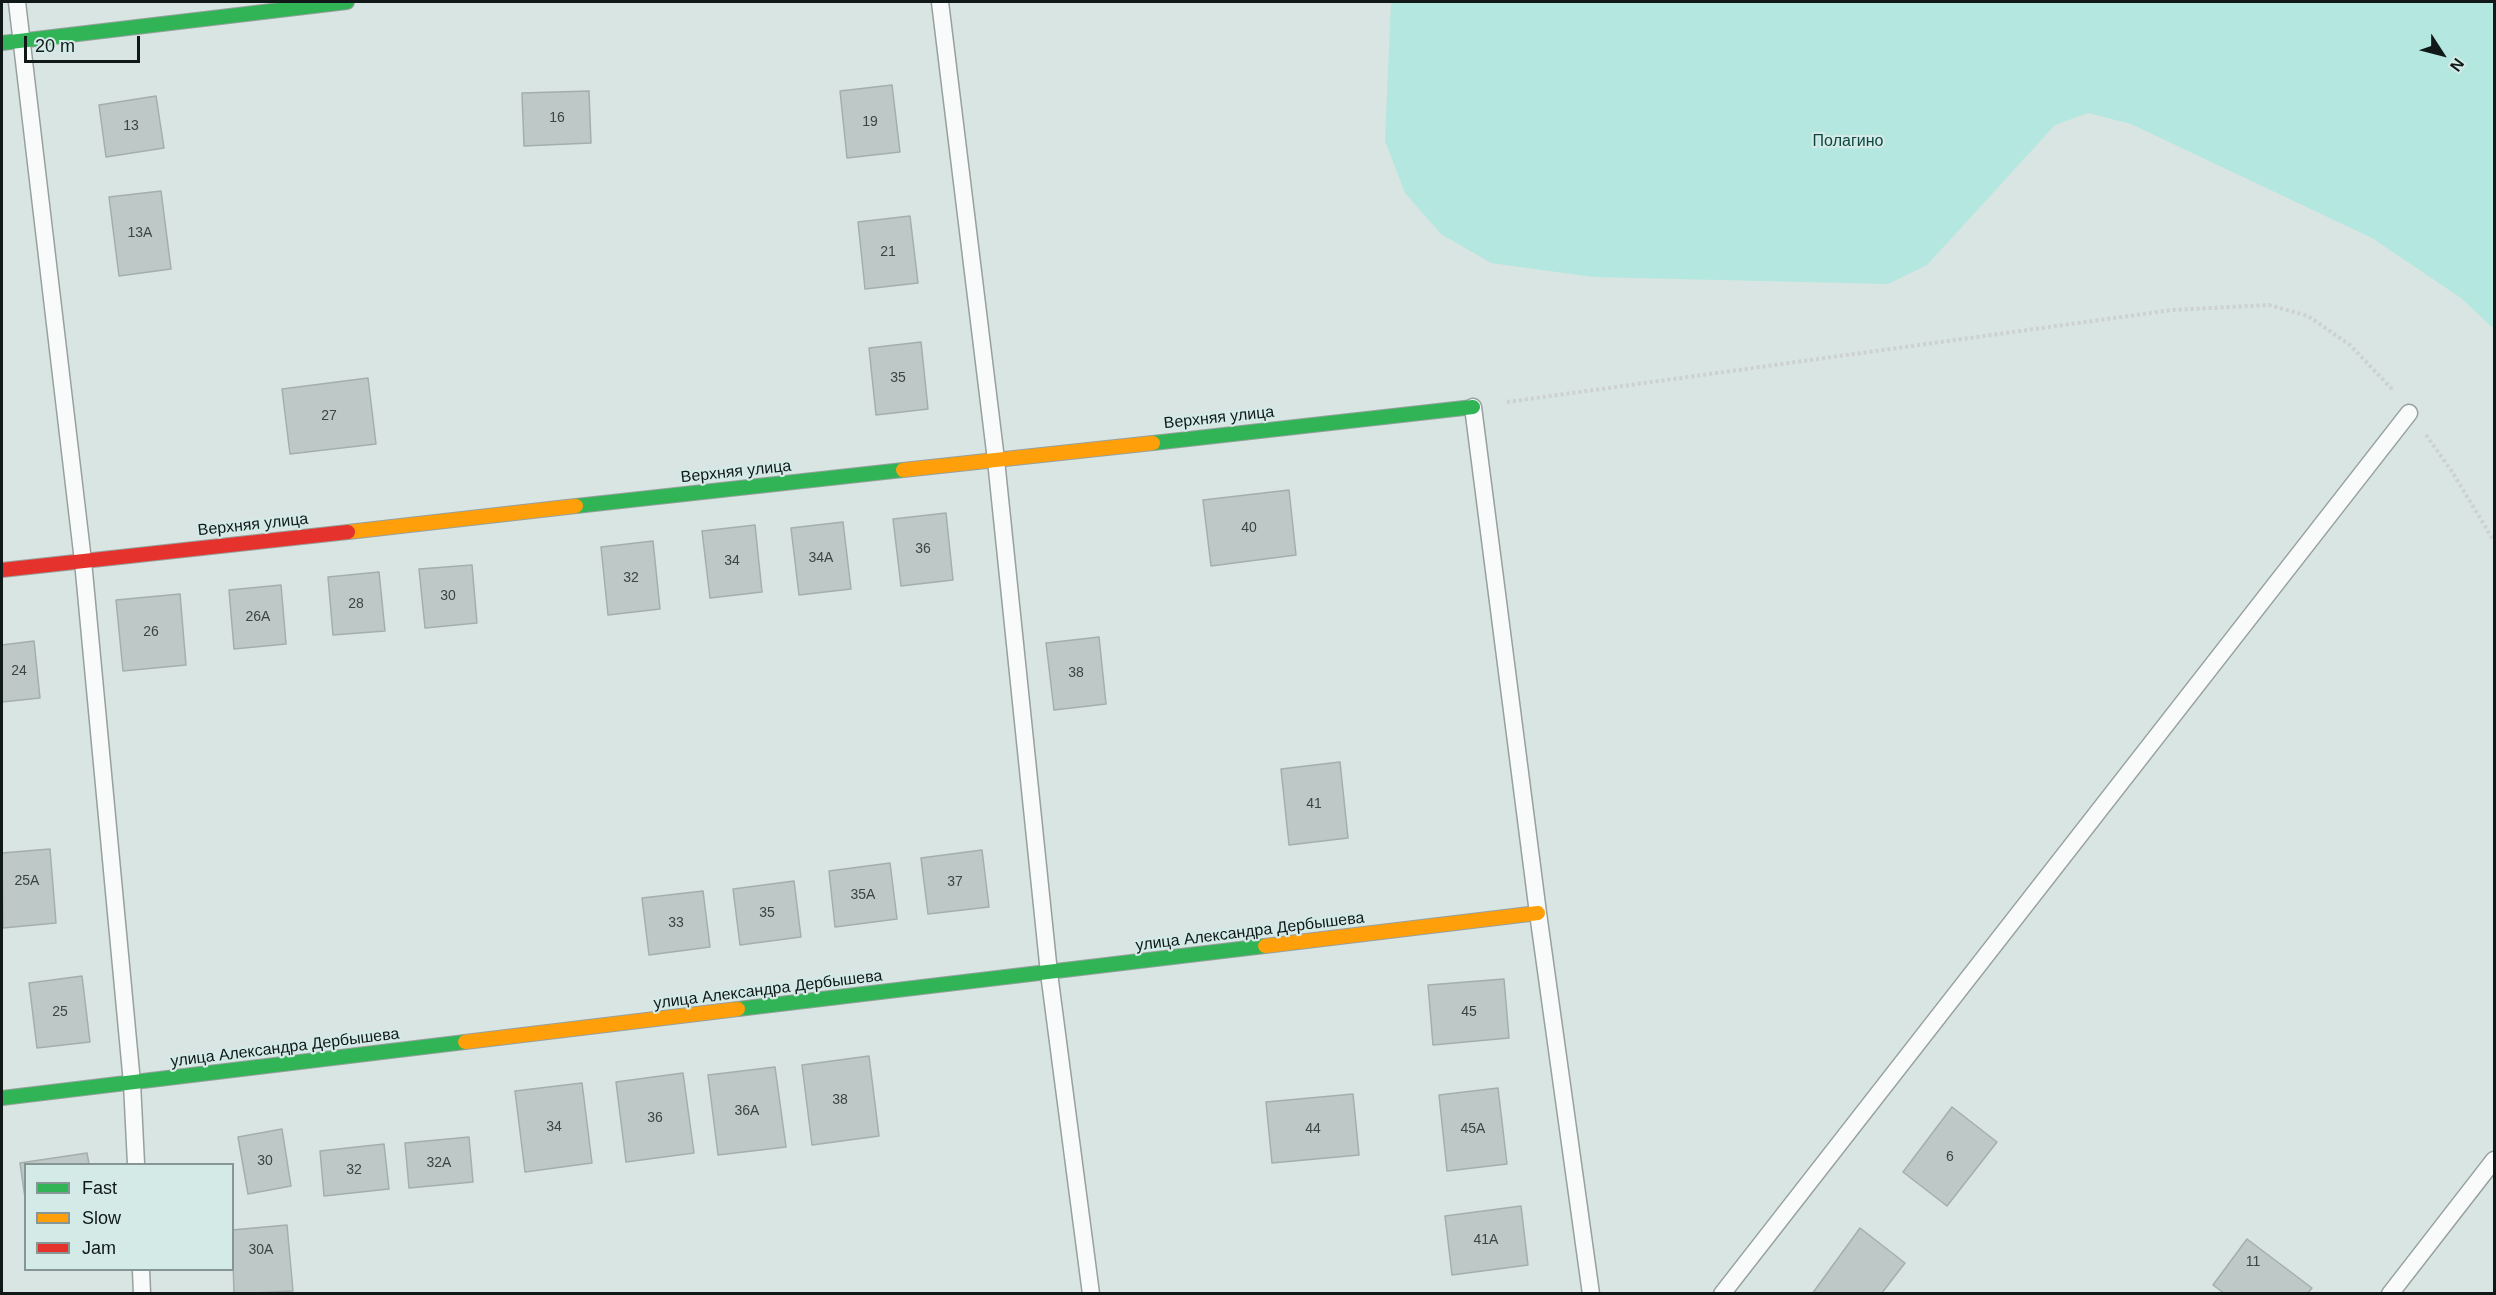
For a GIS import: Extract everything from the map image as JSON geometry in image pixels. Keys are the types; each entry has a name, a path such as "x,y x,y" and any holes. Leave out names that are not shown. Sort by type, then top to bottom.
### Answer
{"street":[{"path":"2,42 347,2"},
{"name":"Верхняя улица","path":"2,570 1473,407"},
{"name":"улица Александра Дербышева","path":"2,1098 1538,913"}],"lane":[{"path":"17,2 83,561 132,1083 136,1163"},
{"path":"940,2 996,460 1049,973 1091,1293"},
{"path":"1473,407 1538,913 1591,1293"},
{"path":"1722,1293 2409,413"},
{"path":"2390,1293 2494,1160"},
{"path":"141,1271 142,1293"}],"path":[{"path":"1473,407 2172,310 2269,305 2308,316 2350,345 2390,386 2451,470 2494,541"}],"green space":[{"name":"Полагино","path":"1391,2 2494,2 2494,329 2461,298 2372,238 2131,124 2088,113 2055,125 1927,265 1888,284 1593,277 1491,263 1441,234 1405,193 1385,141"}],"building":[{"path":"892,85 900,152 847,158 840,91"},
{"path":"589,91 591,143 524,146 522,93"},
{"path":"156,96 164,148 106,157 99,105"},
{"path":"161,191 171,269 119,276 109,197"},
{"path":"910,216 918,283 865,289 858,222"},
{"path":"921,342 928,409 876,415 869,348"},
{"path":"368,378 376,444 290,454 282,389"},
{"path":"1289,490 1296,555 1211,566 1203,500"},
{"path":"946,513 953,580 901,586 893,519"},
{"path":"843,522 851,589 799,595 791,528"},
{"path":"755,525 762,592 710,598 702,531"},
{"path":"653,541 660,609 608,615 601,547"},
{"path":"472,565 477,623 425,628 419,569"},
{"path":"379,572 385,631 333,635 328,577"},
{"path":"281,585 286,644 234,649 229,590"},
{"path":"180,594 186,665 123,671 116,600"},
{"path":"1099,637 1106,704 1054,710 1046,643"},
{"path":"34,641 40,698 2,702 2,645"},
{"path":"1340,762 1348,838 1289,845 1281,769"},
{"path":"50,849 56,923 3,928 2,853"},
{"path":"982,850 989,907 928,914 921,858"},
{"path":"890,863 897,919 835,927 829,871"},
{"path":"794,881 801,937 740,945 733,889"},
{"path":"703,891 710,947 649,955 642,898"},
{"path":"82,976 90,1042 37,1048 29,983"},
{"path":"1504,979 1509,1038 1433,1045 1428,985"},
{"path":"869,1056 879,1136 812,1145 802,1065"},
{"path":"775,1067 786,1147 718,1155 708,1075"},
{"path":"683,1073 694,1153 626,1162 616,1082"},
{"path":"582,1083 592,1163 525,1172 515,1091"},
{"path":"1498,1088 1507,1164 1447,1171 1439,1095"},
{"path":"1353,1094 1359,1155 1272,1163 1266,1102"},
{"path":"1952,1107 1997,1142 1947,1206 1903,1172"},
{"path":"282,1129 291,1186 248,1194 238,1137"},
{"path":"469,1137 473,1182 409,1188 405,1143"},
{"path":"384,1144 389,1189 324,1196 320,1151"},
{"path":"87,1153 89,1163 24,1163 24,1191 20,1163"},
{"path":"1521,1206 1528,1265 1452,1275 1445,1216"},
{"path":"287,1225 293,1291 234,1294 234,1230"},
{"path":"1860,1228 1905,1263 1881,1294 1812,1294"},
{"path":"2247,1239 2312,1288 2307,1294 2225,1294 2213,1285"}],"traffic: fast":[{"path":"2,43 347,2"},
{"path":"1153,443 1473,407"},
{"path":"576,506 903,470"},
{"path":"738,1009 1265,946"},
{"path":"2,1098 465,1042"}],"traffic: slow":[{"path":"903,470 1153,443"},
{"path":"348,532 576,506"},
{"path":"1265,946 1538,913"},
{"path":"465,1042 738,1009"}],"traffic: jam":[{"path":"2,570 348,532"}]}
